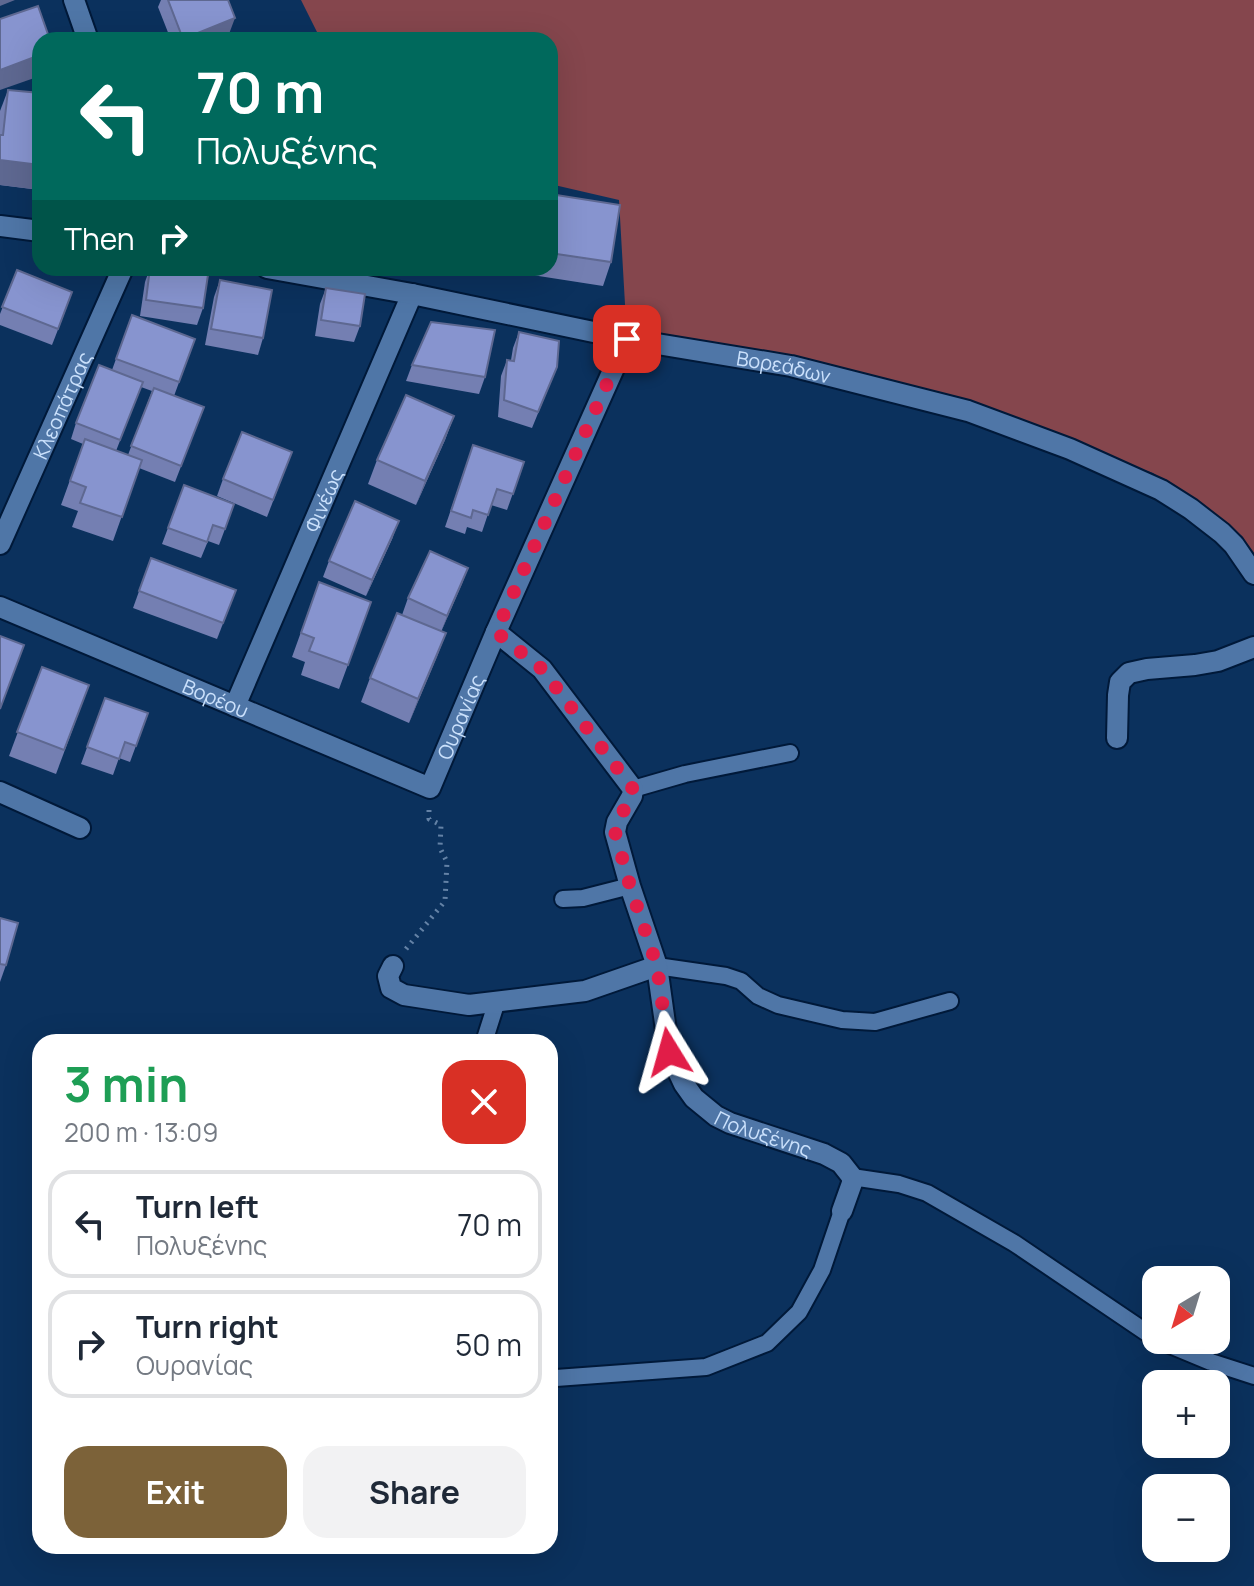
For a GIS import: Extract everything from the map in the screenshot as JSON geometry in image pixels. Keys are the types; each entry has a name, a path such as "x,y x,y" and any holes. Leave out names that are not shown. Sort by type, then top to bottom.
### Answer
{"street":[{"path":"74,0 85,32"},
{"path":"0,226 32,230"},
{"name":"Κλεοπάτρας","path":"0,544 119,276"},
{"name":"Βορεάδων","path":"312,276 627,339 791,366 968,411 1070,449 1161,490 1191,509 1234,545 1254,574"},
{"name":"Φινέως","path":"235,706 412,294"},
{"name":"Ουρανίας","path":"430,788 627,339"},
{"name":"Βορέου","path":"0,607 430,788"},
{"path":"496,632 542,669 633,789"},
{"path":"1117,738 1120,682 1129,673 1218,661 1254,647"},
{"name":"Πολυξένης","path":"633,789 615,827 630,886 657,966 669,1052 684,1084 694,1098 716,1116 834,1158 852,1177"},
{"path":"0,792 80,828"},
{"path":"393,966 388,976 391,988 404,995 469,1005 585,991 657,966"},
{"path":"842,1211 852,1177"}],"lane":[{"path":"633,789 685,774 790,753"},
{"path":"563,899 583,898 630,886"},
{"path":"657,966 733,978 758,996 778,1005 853,1022 884,1020 950,1001"},
{"path":"487,1034 497,1001"},
{"path":"852,1177 899,1184 927,1193 1014,1243 1142,1330"},
{"path":"558,1378 706,1367 767,1343 799,1312 822,1270 842,1211"},
{"path":"1191,1354 1254,1376"}],"path":[{"path":"393,966 445,901 447,862 440,848 441,825 429,819 430,788"}],"shaded area":[{"path":"301,0 1254,0 1254,555 1242,536 1153,473 968,411 627,339 619,200 558,186 558,32 317,32"}],"building":[{"path":"168,0 228,0 235,18 200,32 180,32"},
{"path":"38,6 47,32 32,32 32,58 0,70 0,19"},
{"path":"8,90 32,92 32,164 0,160 0,135 3,135"},
{"path":"558,195 620,205 611,262 558,254"},
{"path":"17,270 72,292 58,329 2,307"},
{"path":"149,276 208,276 203,308 146,300"},
{"path":"220,280 272,290 263,338 211,329"},
{"path":"326,288 365,294 360,326 321,320"},
{"path":"132,315 195,339 179,382 116,359"},
{"path":"431,322 495,330 485,377 412,365"},
{"path":"519,332 559,341 557,367 538,412 504,400 507,360 514,361"},
{"path":"99,365 143,382 120,440 76,423"},
{"path":"154,388 204,407 181,466 131,446"},
{"path":"406,395 454,416 425,481 377,460"},
{"path":"242,432 292,452 273,500 223,479"},
{"path":"85,439 142,460 122,517 80,503 86,487 70,481"},
{"path":"473,445 524,462 513,494 497,489 488,515 473,510 471,518 451,511"},
{"path":"184,485 234,504 225,529 213,525 207,542 168,528"},
{"path":"355,501 399,521 372,580 329,561"},
{"path":"430,551 468,568 447,616 408,598"},
{"path":"151,558 236,590 223,623 139,591"},
{"path":"319,582 371,602 348,665 309,651 314,638 301,633"},
{"path":"397,613 446,633 418,699 370,678"},
{"path":"0,636 24,645 0,709"},
{"path":"42,667 89,685 64,750 17,732"},
{"path":"105,698 148,713 136,746 125,742 119,759 87,747"},
{"path":"0,918 18,923 6,965 0,964"}],"route":[{"path":"627,339 496,632 542,669 633,789 634,793 617,822 615,832 657,966 669,1052"}]}
